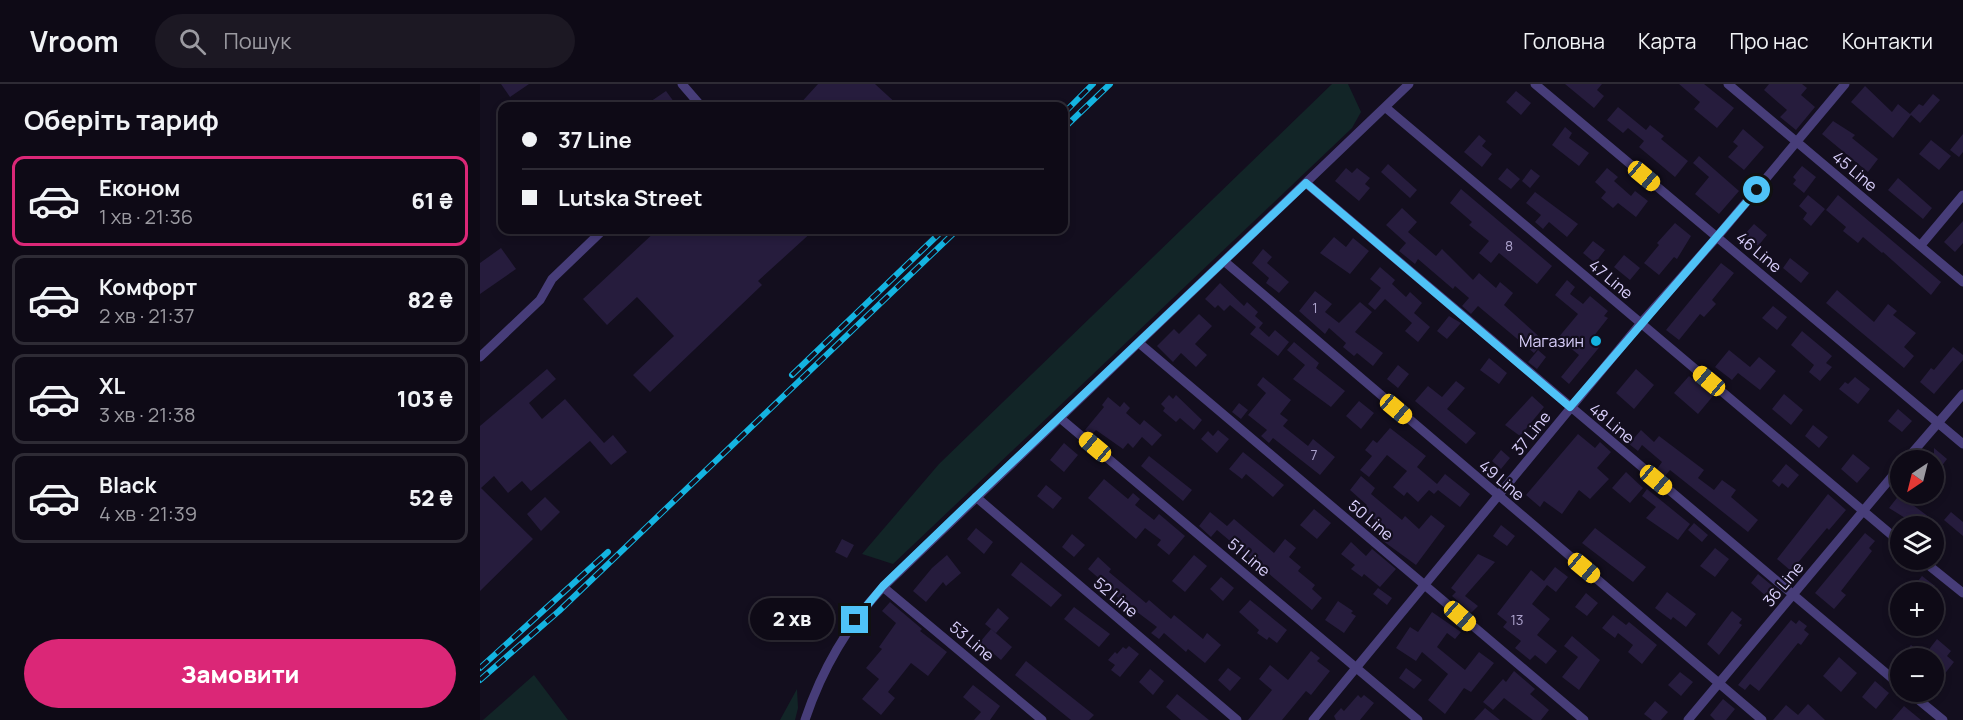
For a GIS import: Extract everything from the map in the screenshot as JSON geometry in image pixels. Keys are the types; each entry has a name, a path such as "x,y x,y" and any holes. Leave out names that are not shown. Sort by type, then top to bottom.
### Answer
{"street":[{"path":"682,84 698,102"},
{"path":"805,720 828,662 855,620 883,586 1409,84"},
{"name":"46 Line","path":"1535,84 1963,444"},
{"name":"45 Line","path":"1728,84 1963,282"},
{"name":"37 Line","path":"1313,720 1499,497 1570,407 1845,84"},
{"name":"47 Line","path":"1385,107 1890,534"},
{"name":"48 Line","path":"1306,183 1890,677"},
{"path":"1921,245 1963,195"},
{"path":"480,357 540,300 552,279 599,234"},
{"name":"49 Line","path":"1224,261 1762,720"},
{"name":"50 Line","path":"1140,343 1584,720"},
{"path":"1915,450 1963,394"},
{"name":"51 Line","path":"1060,418 1418,720"},
{"name":"36 Line","path":"1688,720 1794,596 1890,478"},
{"name":"52 Line","path":"976,497 1237,720"},
{"path":"1934,570 1963,593"},
{"name":"53 Line","path":"883,586 1042,720"},
{"path":"1921,702 1943,720"}],"green space":[{"path":"1332,84 1348,84 1361,112 1352,128 893,564 862,554 939,464"},
{"path":"534,675 568,720 483,720"},
{"path":"797,689 798,708 795,720 780,720"}],"building":[{"path":"501,84 529,84 510,97"},
{"path":"818,84 875,84 895,102 802,102"},
{"path":"1565,84 1602,84 1597,90 1604,96 1594,108"},
{"path":"1679,84 1704,84 1734,108 1717,128 1694,109 1700,102"},
{"path":"1769,84 1802,84 1807,88 1801,95 1815,107 1796,130 1780,117 1787,110 1764,90"},
{"path":"1865,86 1892,112 1898,104 1910,114 1919,104 1923,106 1933,94 1940,100 1920,123 1911,115 1893,138 1851,102"},
{"path":"666,91 674,102 650,102"},
{"path":"1516,91 1531,103 1521,115 1506,102"},
{"path":"1618,107 1646,130 1650,125 1664,136 1661,139 1688,161 1675,177 1639,147 1644,141 1628,128 1623,133 1607,120"},
{"path":"1833,121 1855,135 1852,138 1878,159 1868,172 1822,134"},
{"path":"1565,127 1572,133 1569,138 1589,153 1579,166 1552,145"},
{"path":"1743,129 1764,147 1744,170 1728,157 1738,146 1733,142"},
{"path":"1963,134 1963,152 1959,157 1950,150"},
{"path":"1479,135 1486,141 1482,146 1492,154 1482,167 1464,152"},
{"path":"1931,140 1951,156 1939,170 1919,154"},
{"path":"1699,156 1739,191 1719,214 1695,194 1709,177 1693,163"},
{"path":"1388,164 1417,190 1410,198 1381,172"},
{"path":"1802,166 1816,177 1804,193 1793,184 1796,180 1793,177"},
{"path":"1346,168 1352,173 1357,168 1370,178 1365,184 1370,188 1359,201 1335,181"},
{"path":"1507,168 1520,179 1511,189 1498,179"},
{"path":"1607,168 1618,177 1614,181 1631,196 1635,191 1648,201 1636,217 1618,203 1613,208 1601,198 1606,192 1595,182"},
{"path":"1531,169 1540,176 1530,188 1522,181"},
{"path":"1898,178 1932,208 1923,219 1888,190"},
{"path":"1461,189 1552,266 1537,284 1499,253 1491,263 1479,253 1489,241 1469,225 1472,222 1450,203"},
{"path":"1535,192 1578,224 1567,237 1549,222 1543,229 1535,222 1541,215 1526,203"},
{"path":"1808,195 1825,209 1811,226 1803,219 1807,213 1799,206"},
{"path":"1838,195 1941,282 1931,295 1863,237 1858,243 1843,231 1846,227 1826,210"},
{"path":"1402,208 1417,222 1408,232 1436,256 1442,249 1473,280 1479,273 1496,288 1500,282 1513,293 1504,305 1544,341 1534,353 1478,306 1471,314 1462,306 1469,298 1455,286 1453,289 1418,259 1415,264 1399,251 1406,243 1386,225"},
{"path":"1963,221 1963,243 1955,252 1944,242"},
{"path":"1675,223 1691,236 1677,259 1674,257 1659,275 1644,263 1659,245 1657,243"},
{"path":"1754,224 1767,235 1758,246 1744,235"},
{"path":"653,234 810,234 758,281 762,285 650,392 633,375 674,336 637,297 607,325 583,299"},
{"path":"1334,237 1346,247 1353,238 1369,251 1350,274 1320,253"},
{"path":"1593,241 1605,250 1595,263 1583,253"},
{"path":"501,248 516,269 480,294 480,263"},
{"path":"1263,249 1272,257 1267,263 1289,282 1279,293 1266,283 1269,278 1252,263"},
{"path":"1624,255 1640,268 1630,280 1614,267"},
{"path":"1790,258 1809,273 1801,283 1783,268"},
{"path":"1721,263 1734,273 1712,300 1716,304 1704,317 1700,314 1679,340 1666,330"},
{"path":"1380,267 1395,280 1392,284 1406,297 1410,292 1422,303 1414,313 1430,327 1418,342 1405,331 1412,323 1385,299 1375,310 1368,304 1381,288 1370,279"},
{"path":"1567,280 1575,287 1570,294 1583,304 1590,296 1608,311 1604,316 1608,318 1593,337 1602,344 1569,384 1561,377 1579,355 1558,338 1578,314 1555,295"},
{"path":"1220,283 1244,306 1247,302 1258,312 1255,316 1263,323 1259,328 1269,337 1275,330 1289,342 1278,356 1250,334 1256,327 1230,305 1224,311 1218,305 1215,308 1205,299"},
{"path":"1837,290 1874,322 1888,304 1897,311 1893,315 1916,333 1904,347 1914,356 1904,368 1826,303"},
{"path":"1315,291 1332,304 1325,312 1339,323 1360,302 1372,312 1355,332 1383,353 1373,366 1357,353 1354,356 1343,347 1346,343 1329,328 1325,334 1299,311"},
{"path":"1773,306 1787,317 1777,330 1762,318"},
{"path":"1199,314 1212,326 1195,344 1207,355 1196,367 1181,353 1173,362 1157,346 1174,329 1179,334"},
{"path":"1449,316 1461,323 1447,339 1437,331"},
{"path":"1802,331 1832,356 1826,363 1832,367 1820,381 1809,372 1814,365 1791,345"},
{"path":"1294,342 1319,363 1316,368 1345,391 1331,407 1293,379 1305,365 1287,350"},
{"path":"1953,347 1963,355 1963,360 1934,394 1920,382 1931,368 1934,370"},
{"path":"1538,350 1546,357 1537,369 1528,362"},
{"path":"1729,350 1750,367 1759,357 1776,371 1760,390 1738,373 1732,380 1715,367"},
{"path":"1489,358 1507,373 1499,384 1480,370"},
{"path":"1398,365 1409,374 1398,388 1387,379"},
{"path":"547,369 556,379 529,403 542,419 565,399 604,443 613,435 627,452 611,465 590,441 531,491 522,481 508,493 494,476 481,488 533,539 480,591 480,426"},
{"path":"1636,369 1654,385 1634,409 1616,393"},
{"path":"1689,376 1713,396 1698,414 1674,393"},
{"path":"1263,377 1291,400 1280,414 1288,420 1283,426 1308,446 1313,439 1335,457 1320,475 1273,438 1269,443 1261,436 1267,430 1248,415 1266,393 1257,385"},
{"path":"1855,377 1870,389 1858,404 1839,389 1845,382 1848,384"},
{"path":"1456,381 1465,388 1447,409 1476,433 1466,444 1415,401 1428,386 1442,397"},
{"path":"1784,394 1803,410 1791,425 1772,409"},
{"path":"1169,395 1173,399 1176,395 1202,420 1194,430 1180,418 1176,422 1163,411 1165,408 1161,404"},
{"path":"1532,396 1544,407 1520,436 1505,425"},
{"path":"1108,397 1120,407 1124,402 1130,408 1126,413 1140,425 1144,420 1162,435 1152,446 1142,437 1133,448 1128,443 1123,449 1096,430 1091,435 1085,430 1104,407 1102,405"},
{"path":"1359,401 1374,413 1361,429 1346,416"},
{"path":"1239,403 1248,410 1241,419 1232,412"},
{"path":"1898,409 1912,421 1902,432 1888,421"},
{"path":"1813,425 1828,437 1819,448 1805,436"},
{"path":"1390,428 1426,456 1417,467 1437,484 1445,474 1470,494 1460,507 1438,490 1434,494 1429,490 1418,502 1407,492 1404,496 1393,487 1407,471 1387,455 1369,477 1360,470 1372,456 1365,450 1373,440 1377,443"},
{"path":"1218,430 1229,439 1217,453 1201,439 1208,431 1213,436"},
{"path":"1641,430 1654,442 1659,436 1704,470 1698,478 1714,490 1722,480 1736,490 1731,497 1758,520 1748,532 1670,470 1665,476 1657,469 1662,462 1642,445 1638,451 1629,444"},
{"path":"1578,434 1595,448 1600,442 1611,452 1597,468 1609,479 1590,499 1579,490 1562,514 1544,501 1540,507 1526,495"},
{"path":"1064,443 1078,455 1064,472 1050,460"},
{"path":"1501,450 1510,458 1501,469 1492,461"},
{"path":"1243,452 1284,485 1273,497 1246,474 1242,479 1229,469"},
{"path":"1853,454 1870,468 1857,483 1841,469"},
{"path":"1149,456 1192,490 1183,501 1141,466"},
{"path":"1786,464 1799,475 1788,488 1782,483 1779,487 1772,481"},
{"path":"1626,472 1643,488 1630,503 1612,488"},
{"path":"1361,476 1375,488 1371,494 1402,520 1405,516 1419,529 1431,515 1445,526 1416,565 1383,541 1390,532 1363,510 1367,505 1350,490"},
{"path":"1104,479 1128,499 1133,493 1140,499 1135,505 1154,520 1159,514 1185,536 1169,555 1157,545 1161,540 1145,528 1136,539 1088,498"},
{"path":"1046,485 1062,498 1053,509 1037,496"},
{"path":"1647,489 1690,524 1678,540 1646,518 1656,507 1642,496"},
{"path":"1828,494 1846,510 1829,530 1827,528 1791,571 1777,559"},
{"path":"545,497 560,512 541,531 527,514"},
{"path":"1892,504 1914,504 1928,516 1902,516 1889,508"},
{"path":"1314,509 1331,523 1317,539 1300,525"},
{"path":"1210,512 1227,526 1234,519 1274,553 1285,539 1296,548 1289,557 1301,567 1298,571 1315,585 1312,589 1322,598 1312,610 1217,530 1211,537 1199,526"},
{"path":"1951,512 1963,522 1963,536 1944,520"},
{"path":"1694,523 1708,535 1702,542 1688,530"},
{"path":"1501,525 1515,536 1507,546 1493,536"},
{"path":"976,528 993,542 984,554 967,539"},
{"path":"1595,528 1646,567 1633,582 1582,543"},
{"path":"1865,533 1875,541 1869,548 1872,551 1841,591 1846,595 1834,609 1815,593"},
{"path":"1072,534 1085,545 1074,557 1062,547"},
{"path":"842,539 854,545 847,558 835,552"},
{"path":"1351,542 1366,556 1372,549 1396,569 1380,587 1364,574 1362,577 1351,569 1355,565 1341,554"},
{"path":"1715,548 1729,559 1715,577 1700,566"},
{"path":"1478,554 1495,562 1465,596 1478,606 1471,613 1452,596 1456,592 1451,588"},
{"path":"947,555 961,573 946,586 943,582 926,602 913,591 932,568"},
{"path":"1194,555 1207,566 1185,592 1172,581"},
{"path":"1098,557 1111,569 1109,572 1146,603 1149,600 1171,619 1174,615 1203,639 1207,633 1221,645 1205,663 1188,649 1186,652 1164,633 1159,639 1151,633 1157,627 1112,593 1114,591 1088,569"},
{"path":"1021,562 1062,595 1051,607 1011,575"},
{"path":"1555,567 1568,577 1556,592 1547,585 1532,604 1550,619 1537,635 1557,651 1546,664 1535,655 1530,660 1515,648 1521,641 1503,627 1507,622 1497,614 1531,570 1544,581"},
{"path":"1758,574 1775,588 1767,597 1751,583"},
{"path":"1922,576 1930,582 1917,582"},
{"path":"1221,577 1234,588 1223,601 1210,589"},
{"path":"1378,588 1392,598 1387,605 1373,594"},
{"path":"1667,592 1696,614 1686,627 1673,617 1671,620 1655,608"},
{"path":"1586,593 1598,603 1587,616 1575,607"},
{"path":"1250,600 1287,630 1277,643 1257,633 1259,630 1239,612"},
{"path":"1338,601 1353,611 1351,613 1356,616 1344,633 1325,620"},
{"path":"890,602 922,629 920,631 947,652 928,676 911,663 888,692 895,698 881,715 862,699 879,679 866,668 882,649 879,647 896,623 882,611"},
{"path":"1074,607 1110,634 1099,647 1064,619"},
{"path":"998,608 1009,618 996,633 985,624"},
{"path":"1732,611 1742,619 1739,623 1742,625 1719,655 1707,644"},
{"path":"1432,612 1461,632 1455,639 1447,633 1437,647 1465,670 1479,652 1494,663 1471,692 1464,688 1445,714 1428,700 1448,674 1422,652 1416,661 1396,648 1410,627 1418,632"},
{"path":"1613,615 1626,625 1629,622 1657,645 1642,664 1628,652 1633,645 1618,633 1615,638 1602,628"},
{"path":"1791,620 1796,624 1799,620 1807,626 1804,630 1809,634 1801,645 1798,643 1759,691 1750,684 1745,690 1738,685"},
{"path":"991,629 1012,647 1001,660 980,642"},
{"path":"1572,636 1600,660 1579,690 1562,677 1578,657 1564,646"},
{"path":"1937,639 1951,651 1947,656 1954,662 1944,675 1944,648 1930,648"},
{"path":"1129,646 1139,654 1120,677 1111,670 1115,665 1108,660 1115,652 1117,654 1123,647 1126,649"},
{"path":"1311,651 1320,658 1317,661 1330,671 1311,695 1306,691 1282,720 1248,720 1272,690 1259,679 1270,665 1288,680"},
{"path":"1839,657 1857,673 1841,692 1823,676"},
{"path":"1026,661 1094,715 1089,720 1071,720 1015,675"},
{"path":"1228,668 1241,678 1230,691 1218,680"},
{"path":"1406,668 1422,680 1414,689 1399,678"},
{"path":"1150,669 1164,681 1153,695 1139,682"},
{"path":"1514,671 1535,689 1530,694 1549,710 1541,720 1533,720 1504,698 1493,710 1483,702 1503,679 1506,682"},
{"path":"1680,672 1693,682 1681,696 1668,685"},
{"path":"1875,681 1889,693 1876,709 1862,697"},
{"path":"973,685 1000,706 990,720 974,720 981,712 963,697"},
{"path":"1177,694 1209,720 1181,720 1166,707"},
{"path":"1358,695 1361,698 1364,695 1374,703 1360,720 1336,720 1334,716 1341,708 1344,711"},
{"path":"1723,699 1735,709 1726,720 1715,720 1710,715"},
{"path":"1655,701 1668,712 1661,720 1652,720 1644,714"},
{"path":"1808,704 1825,720 1773,720 1786,705 1798,715"},
{"path":"1904,706 1921,720 1892,720"},
{"path":"1485,708 1500,720 1474,720"}],"railway":[{"path":"1068,109 1093,84"},
{"path":"1068,124 1110,84"},
{"path":"792,375 939,234"},
{"path":"480,680 559,611 953,234"},
{"path":"480,668 608,552"}],"place":[{"name":"Магазин","path":"1596,341"}],"route":[{"path":"855,620 883,586 1306,183 1570,407 1757,190"}]}
